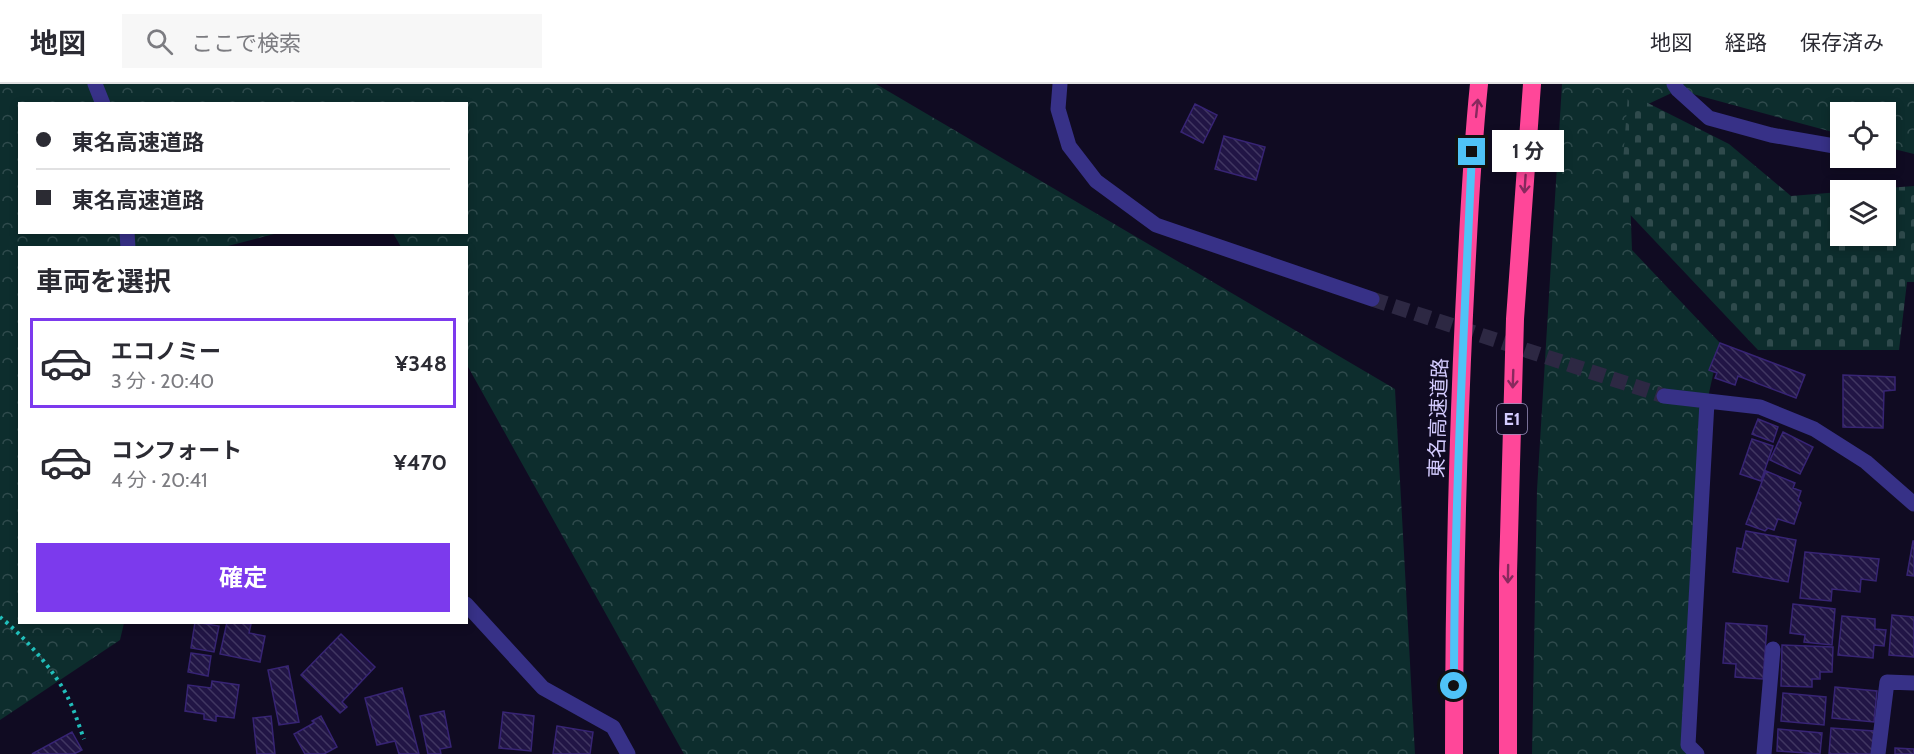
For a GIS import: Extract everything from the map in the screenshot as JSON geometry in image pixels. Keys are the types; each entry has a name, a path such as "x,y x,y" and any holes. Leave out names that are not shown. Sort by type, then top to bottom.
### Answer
{"highway":[{"name":"東名高速道路","path":"1454,754 1454,595 1459,418 1472,152 1479,84"},
{"name":"E1","path":"1508,754 1508,573 1515,319 1532,84"}],"street":[{"path":"95,84 102,102"},
{"path":"1060,84 1058,109 1069,146 1096,181 1156,225 1372,299"},
{"path":"1674,84 1709,118 1771,135 1830,145"},
{"path":"1664,396 1760,407 1814,429 1866,462 1914,504"},
{"path":"1696,754 1688,745 1707,402"},
{"path":"468,606 543,688 613,727 628,754"},
{"path":"1764,754 1773,649"},
{"path":"1878,754 1887,682 1914,683"}],"path":[{"path":"0,617 15,628 44,662 68,697 84,739"}],"green space":[{"path":"0,84 876,84 1395,389 1415,754 684,754 468,367 468,246 400,246 394,234 468,234 468,102 18,102 18,234 274,234 228,246 18,246 18,624 124,624 120,640 0,720"},
{"path":"1562,84 1914,84 1914,154 1896,150 1896,102 1830,102 1830,131 1678,90 1627,114 1632,250 1720,343 1707,402 1688,745 1697,754 1532,754 1537,490"},
{"path":"1628,93 1729,144 1791,196 1830,193 1830,246 1896,246 1896,187 1914,186 1914,282 1907,282 1899,350 1758,350 1620,204"}],"building":[{"path":"1195,104 1217,115 1203,143 1181,132"},
{"path":"1224,136 1265,147 1256,180 1215,169"},
{"path":"1720,343 1805,375 1796,398 1738,376 1735,385 1715,378 1717,373 1709,370"},
{"path":"1843,375 1895,377 1895,390 1884,391 1883,428 1843,427"},
{"path":"1758,419 1778,427 1773,442 1752,434"},
{"path":"1783,432 1813,447 1800,474 1770,460"},
{"path":"1752,439 1773,446 1761,481 1740,474"},
{"path":"1766,471 1795,483 1793,488 1801,491 1798,500 1801,503 1794,524 1778,519 1774,530 1768,528 1765,531 1746,524"},
{"path":"1746,531 1796,540 1788,582 1733,572 1737,548 1742,549"},
{"path":"1914,541 1914,576 1907,575"},
{"path":"1805,552 1879,559 1876,581 1861,579 1860,592 1832,589 1831,601 1800,598"},
{"path":"1793,604 1835,609 1832,645 1804,642 1805,635 1790,633"},
{"path":"1892,615 1914,617 1914,657 1889,655"},
{"path":"1842,616 1875,619 1875,629 1886,630 1884,646 1874,645 1873,658 1838,655"},
{"path":"1726,623 1767,626 1763,679 1735,677 1736,664 1723,663"},
{"path":"195,624 219,626 214,652 191,648"},
{"path":"227,624 251,624 249,633 265,636 260,662 220,654"},
{"path":"341,634 375,667 342,702 347,707 340,713 301,675"},
{"path":"1782,645 1833,647 1832,672 1820,672 1820,679 1812,679 1812,687 1781,686"},
{"path":"191,653 211,656 208,676 188,672"},
{"path":"288,666 299,722 279,725 268,670"},
{"path":"212,681 239,685 234,718 216,716 216,721 204,719 204,714 185,711 188,685 211,688"},
{"path":"1835,687 1877,691 1874,722 1832,718"},
{"path":"402,688 419,754 399,754 395,741 377,745 365,698"},
{"path":"1783,693 1826,697 1824,725 1781,721"},
{"path":"444,711 451,747 440,749 441,754 428,754 420,716"},
{"path":"503,712 534,716 531,751 499,748"},
{"path":"271,716 275,754 257,754 253,718"},
{"path":"321,716 337,747 324,754 305,754 294,734 314,723 312,721"},
{"path":"557,726 593,732 590,754 553,754"},
{"path":"1831,728 1874,731 1872,754 1829,754"},
{"path":"1778,729 1822,733 1820,754 1777,751"},
{"path":"72,732 82,750 74,754 32,754"},
{"path":"1895,748 1914,749 1914,754 1895,754"}],"tunnel":[{"path":"1372,299 1664,396"}],"route":[{"path":"1454,686 1459,418 1472,152"}]}
